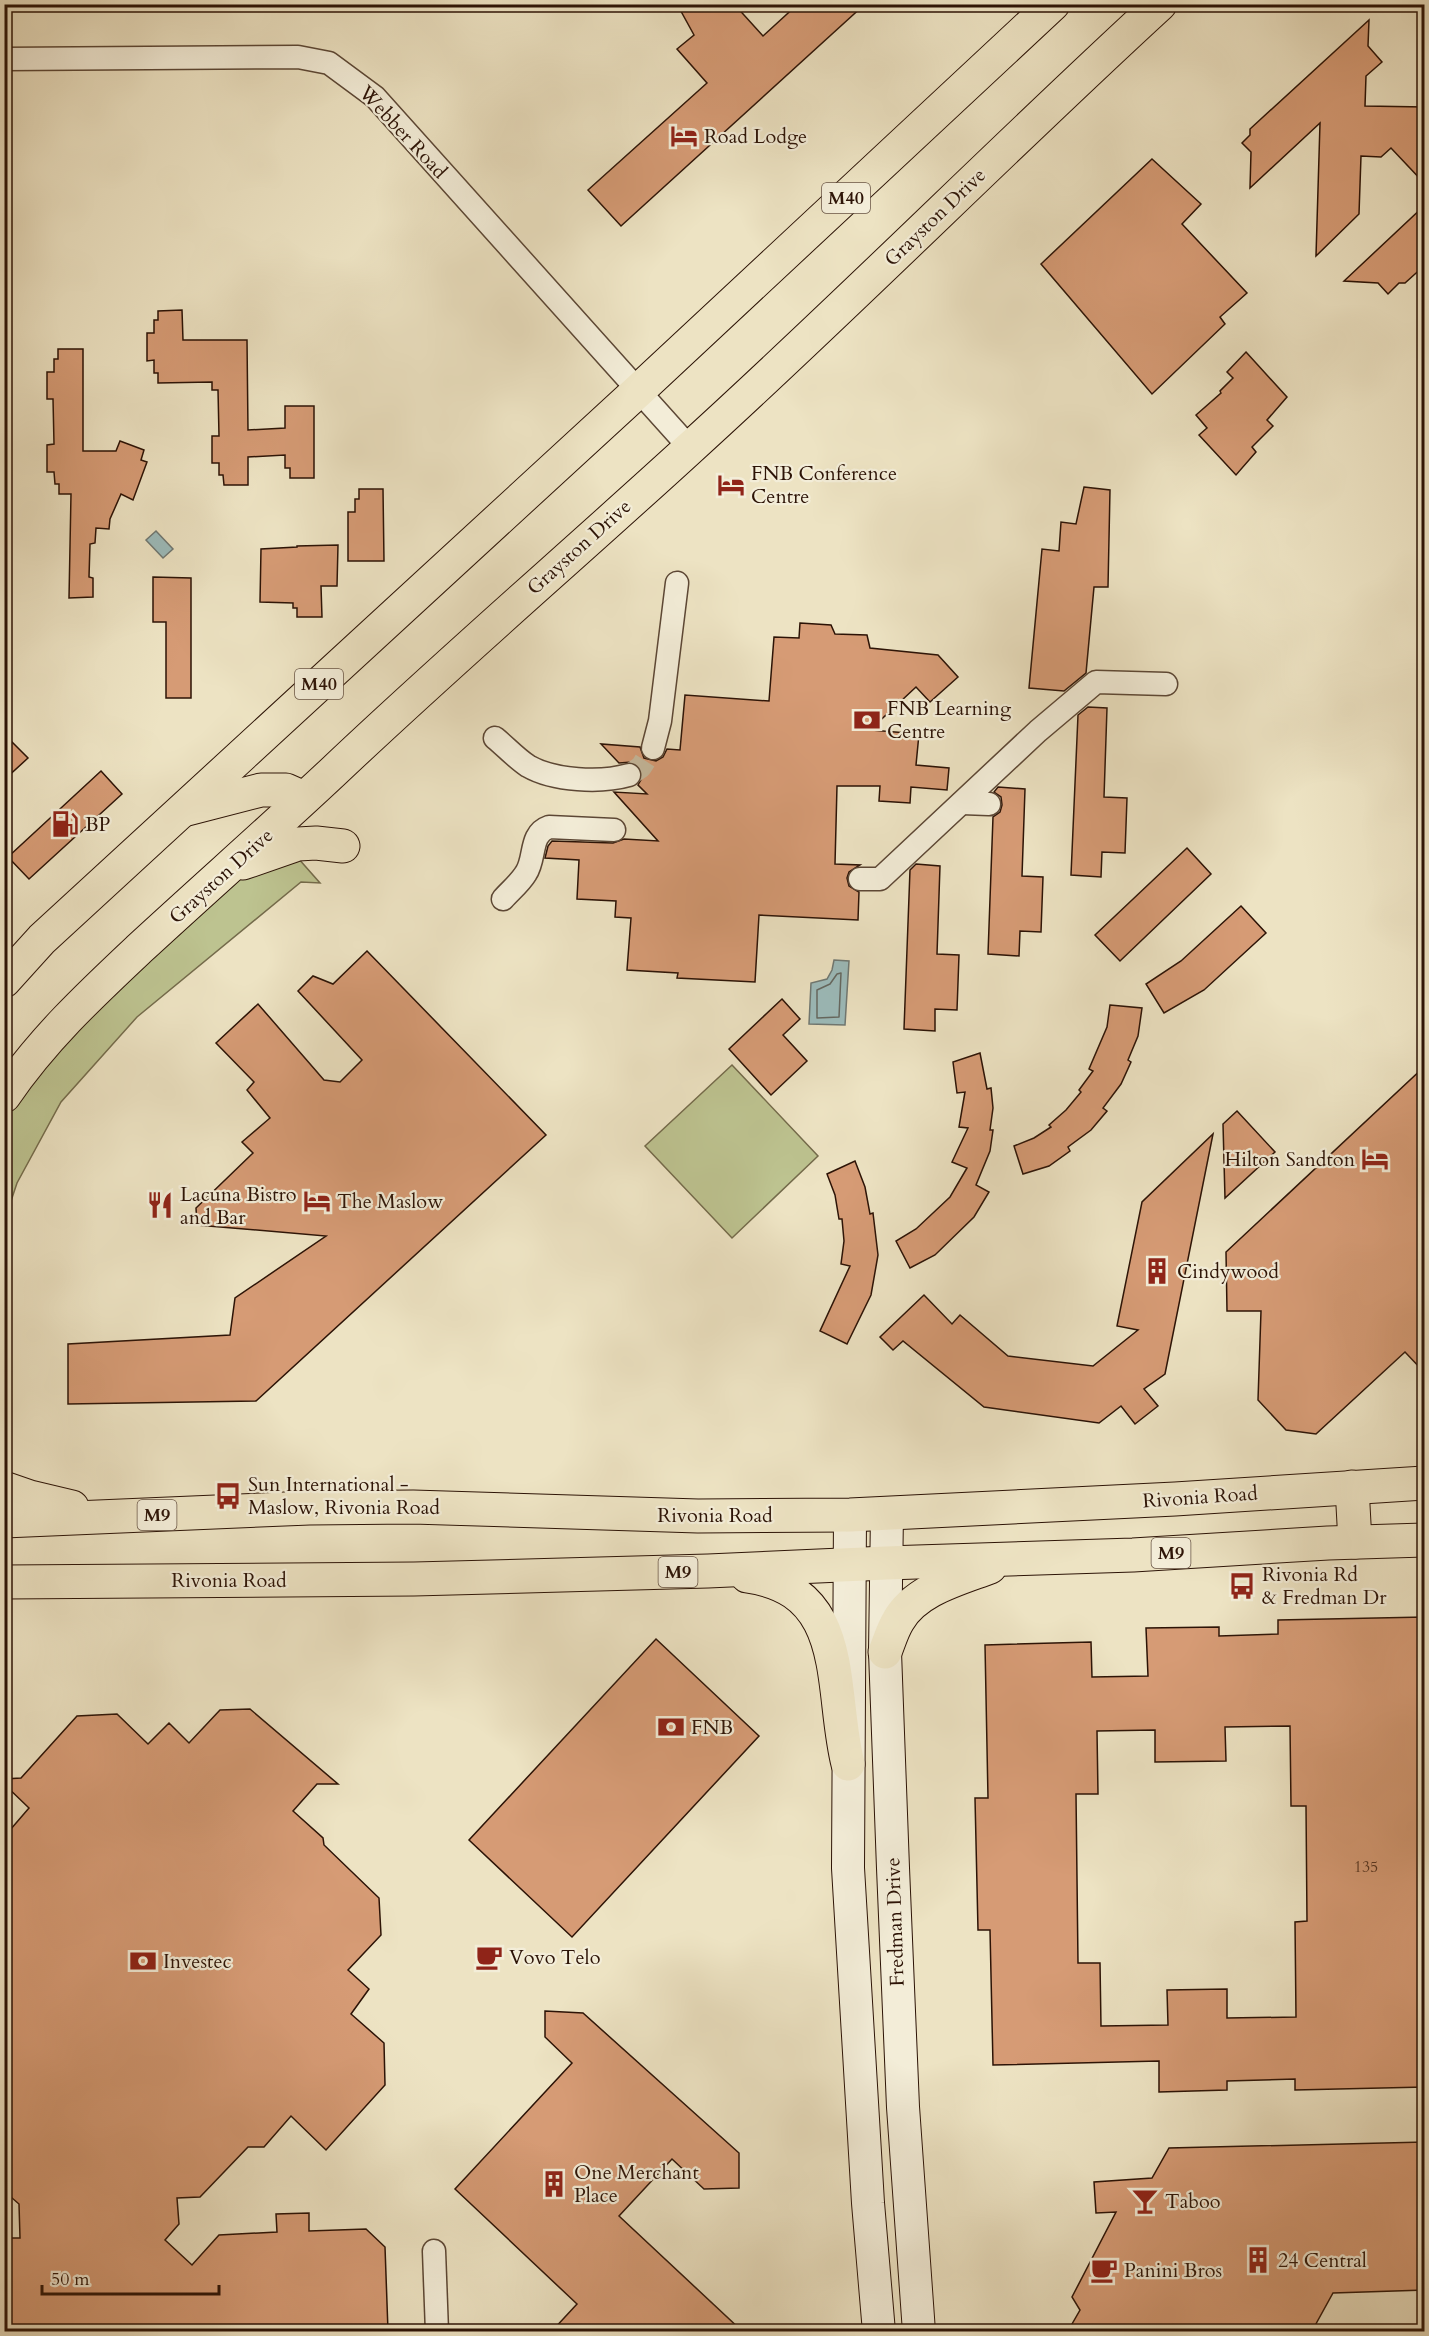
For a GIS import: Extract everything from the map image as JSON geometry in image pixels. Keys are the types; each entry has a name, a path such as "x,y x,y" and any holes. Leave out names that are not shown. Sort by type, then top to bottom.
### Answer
{"main road":[{"name":"M40","path":"4,981 42,939 638,391 1053,4"},
{"name":"Grayston Drive","path":"4,1096 38,1050 65,1020 432,678 690,448 1160,4"},
{"path":"183,810 261,790 286,790 304,798"},
{"path":"218,876 244,862 298,844 343,846"},
{"name":"Rivonia Road","path":"4,1521 309,1508 390,1507 698,1516 850,1515 1175,1499 1425,1483"},
{"path":"1352,1487 1355,1542"},
{"path":"4,1488 108,1517"},
{"name":"Rivonia Road","path":"4,1582 414,1579 708,1571 1133,1555 1425,1539"},
{"path":"885,1652 898,1620 916,1599 960,1578 1014,1558"},
{"path":"708,1571 756,1578 787,1588 806,1603 822,1622 834,1662 842,1738 849,1764"}],"street":[{"name":"Webber Road","path":"4,59 298,57 329,63 375,97 690,448"},
{"path":"653,748 660,721 677,583"},
{"path":"906,881 870,879 962,803 1038,731 1096,681 1166,684"},
{"path":"1038,731 1074,725"},
{"path":"495,738 527,765 562,777 597,780 630,775"},
{"path":"962,803 989,804"},
{"path":"503,899 526,873 536,839 543,829 549,827 614,830"},
{"name":"Fredman Drive","path":"887,1513 885,1652 903,2106 919,2331"},
{"path":"850,1515 848,1880 878,2329"},
{"path":"435,2251 438,2331"}],"green space":[{"path":"267,823 320,883 301,882 137,1017 61,1102 17,1183 5,1219 4,1099"},
{"path":"732,1065 818,1156 732,1238 645,1146"}],"water":[{"path":"156,531 173,549 163,558 146,540"},
{"path":"834,960 849,961 845,1025 809,1024 811,983 827,979"}],"building":[{"name":"Road Lodge","path":"677,4 734,4 763,36 798,4 865,4 621,226 588,190 707,83 677,49 694,35"},
{"path":"1369,20 1368,46 1382,62 1366,76 1365,106 1425,107 1425,184 1391,148 1381,157 1361,156 1359,214 1316,256 1320,123 1250,188 1251,152 1242,143 1250,135 1250,129"},
{"path":"1152,159 1201,204 1182,224 1247,293 1220,317 1225,324 1152,394 1041,264"},
{"path":"1425,205 1425,265 1405,283 1399,283 1388,294 1378,283 1344,281"},
{"path":"182,310 183,340 247,340 248,430 285,428 285,406 314,406 314,478 290,478 290,468 285,468 285,455 248,457 248,485 224,485 223,475 219,475 219,463 212,463 212,436 219,436 218,390 212,390 212,382 158,383 158,373 154,373 154,360 147,361 147,333 154,333 154,320 158,320 158,311"},
{"path":"58,349 83,349 83,451 116,451 120,441 144,450 141,460 147,462 133,500 121,494 110,519 109,529 96,528 95,543 90,544 89,577 93,578 93,597 69,598 71,494 59,494 59,484 55,484 54,472 47,472 47,445 54,444 53,399 47,399 47,372 54,372 54,359 58,359"},
{"path":"1246,352 1287,397 1267,420 1273,426 1252,447 1256,452 1236,475 1199,435 1207,428 1196,415 1221,393 1220,391 1233,378 1227,372"},
{"path":"1084,487 1110,490 1108,587 1094,587 1086,673 1064,691 1029,688 1042,549 1059,551 1061,522 1076,524"},
{"path":"359,489 383,489 384,561 348,561 348,512 355,512 355,499 359,499"},
{"path":"338,545 337,586 321,586 322,617 297,617 297,608 293,608 293,603 260,602 261,549"},
{"path":"153,577 191,578 191,698 166,698 166,622 153,622"},
{"path":"800,623 831,625 835,634 867,635 870,648 938,655 958,677 930,702 916,687 870,730 919,734 916,765 949,768 947,790 911,787 910,803 879,801 880,786 837,786 835,864 860,865 849,872 847,878 849,886 859,892 858,920 759,915 755,982 677,978 678,973 627,970 631,918 615,917 616,901 577,899 579,860 545,858 548,846 552,841 613,843 624,839 658,841 614,792 647,794 638,785 642,778 639,766 632,762 619,763 601,744 640,747 644,758 656,761 663,757 667,749 680,750 685,695 769,701 774,637 799,638"},
{"path":"1088,707 1107,708 1104,797 1127,798 1125,853 1102,852 1101,877 1071,875 1078,715"},
{"path":"4,734 28,758 4,780"},
{"path":"101,771 122,794 29,879 8,857"},
{"path":"998,787 1025,789 1022,876 1043,877 1041,932 1020,931 1019,956 988,954 993,817 1000,812 1002,805 1001,797 994,792"},
{"path":"1187,848 1211,874 1120,961 1095,935"},
{"path":"916,864 940,866 937,954 959,955 957,1010 935,1009 935,1031 904,1029 910,870"},
{"path":"1241,906 1266,933 1204,990 1164,1013 1146,984 1181,961"},
{"path":"367,951 546,1135 256,1401 68,1404 68,1344 230,1335 235,1298 326,1236 197,1225 196,1208 253,1153 242,1142 270,1118 247,1090 254,1082 216,1043 258,1004 324,1080 340,1082 362,1060 298,991 313,976 333,984"},
{"path":"782,999 800,1019 783,1035 807,1061 771,1095 729,1049"},
{"path":"1110,1005 1142,1008 1138,1036 1128,1060 1131,1062 1121,1084 1103,1108 1107,1111 1091,1130 1068,1147 1070,1151 1049,1166 1023,1174 1014,1146 1034,1138 1051,1127 1049,1125 1081,1092 1079,1090 1093,1071 1089,1069 1107,1027"},
{"path":"980,1053 987,1089 991,1088 993,1108 990,1130 993,1130 990,1151 976,1185 989,1192 974,1217 935,1255 910,1268 896,1241 916,1229 950,1197 967,1168 952,1162 968,1128 959,1127 965,1092 957,1093 953,1062"},
{"name":"Hilton Sandton","path":"1425,1066 1425,1373 1405,1352 1316,1434 1286,1430 1258,1400 1261,1311 1227,1311 1226,1252"},
{"path":"1237,1111 1275,1152 1225,1198 1223,1124"},
{"name":"Cindywood","path":"1213,1134 1165,1374 1144,1389 1158,1406 1135,1424 1121,1406 1099,1423 984,1407 903,1341 893,1350 880,1337 924,1295 952,1324 960,1315 1008,1356 1093,1366 1138,1330 1117,1326 1142,1202"},
{"path":"855,1161 865,1187 870,1214 873,1213 878,1255 871,1295 847,1344 820,1331 850,1266 841,1264 844,1241 842,1219 839,1219 835,1195 827,1174"},
{"path":"1425,1617 1425,2087 1295,2090 1295,2079 1227,2081 1227,2090 1159,2092 1159,2061 993,2065 990,1930 978,1930 975,1798 988,1798 985,1645 1091,1642 1092,1677 1148,1676 1146,1628 1219,1627 1219,1636 1278,1634 1278,1620","holes":["1290,1726 1291,1806 1306,1806 1307,1921 1295,1922 1296,2017 1227,2018 1227,1989 1167,1990 1168,2025 1101,2026 1100,1963 1078,1963 1076,1794 1098,1794 1097,1731 1155,1730 1155,1762 1226,1761 1225,1727"]},
{"path":"656,1639 759,1736 572,1937 469,1840"},
{"path":"250,1709 338,1784 317,1784 293,1811 323,1838 324,1845 379,1898 381,1935 348,1970 369,1989 351,2014 384,2043 385,2085 326,2150 291,2116 264,2147 248,2147 200,2197 177,2198 179,2224 165,2240 192,2265 219,2235 277,2232 276,2214 309,2213 309,2231 366,2229 385,2247 388,2331 4,2331 4,2251 7,2250 7,2238 20,2238 19,2204 4,2191 4,1837 29,1808 4,1784 4,1779 21,1778 77,1716 117,1714 148,1744 169,1723 189,1743 220,1710"},
{"path":"545,2011 583,2013 739,2153 739,2188 704,2189 672,2159 619,2216 742,2331 552,2331 577,2304 455,2189 572,2063 545,2037"},
{"name":"24 Central","path":"1425,2142 1425,2290 1333,2293 1312,2331 1068,2331 1080,2310 1072,2297 1116,2212 1096,2213 1094,2182 1152,2178 1169,2148"}],"tunnel":[{"path":"629,775 641,767 653,748"}],"place":[{"name":"Road Lodge","path":"684,136"},
{"name":"FNB Conference Centre","path":"731,485"},
{"name":"FNB Learning Centre","path":"867,720"},
{"name":"BP","path":"65,824"},
{"name":"Hilton Sandton","path":"1375,1159"},
{"name":"The Maslow","path":"317,1201"},
{"name":"Lacuna Bistro and Bar","path":"160,1205"},
{"name":"Cindywood","path":"1157,1271"},
{"name":"Sun International - Maslow, Rivonia Road","path":"228,1496"},
{"name":"Rivonia Rd & Fredman Dr","path":"1242,1586"},
{"name":"FNB","path":"671,1727"},
{"name":"Vovo Telo","path":"489,1957"},
{"name":"Investec","path":"143,1961"},
{"name":"One Merchant Place","path":"554,2184"},
{"name":"Taboo","path":"1145,2201"},
{"name":"24 Central","path":"1258,2260"},
{"name":"Panini Bros","path":"1104,2270"}]}
